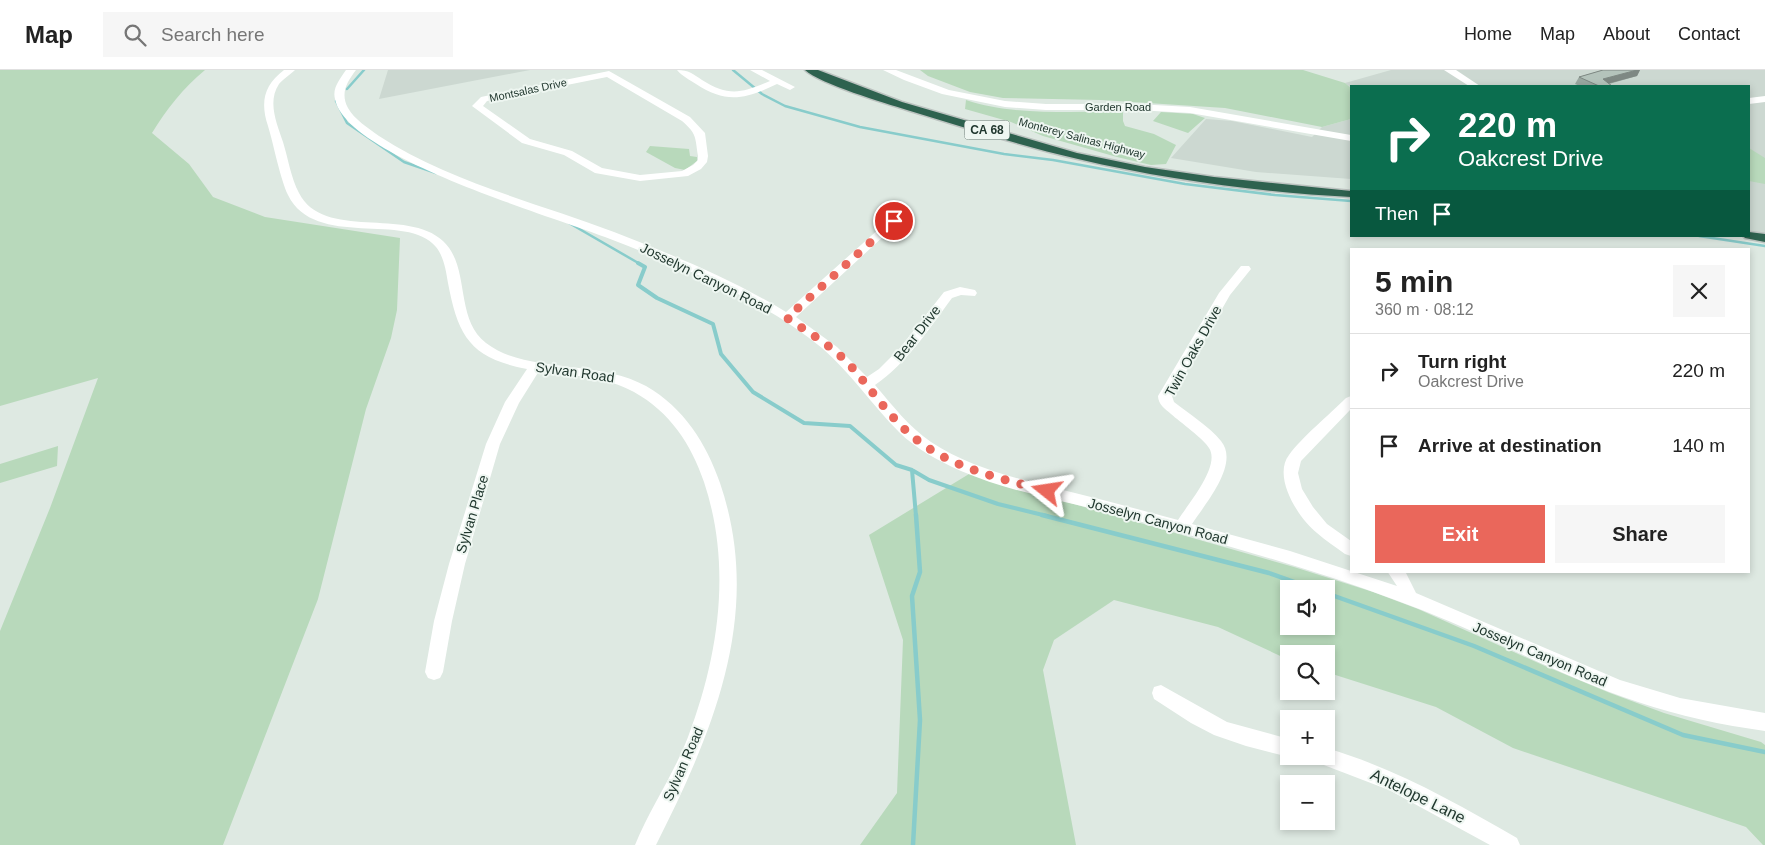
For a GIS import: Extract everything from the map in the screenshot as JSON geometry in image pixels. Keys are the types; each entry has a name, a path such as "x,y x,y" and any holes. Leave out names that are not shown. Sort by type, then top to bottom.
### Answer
{"highway":[{"name":"Monterey Salinas Highway","path":"810,70 878,97 1078,156 1251,185 1350,194"},
{"name":"Monterey Salinas Highway","path":"832,70 996,128 1088,155 1158,170"},
{"path":"1750,236 1765,238"}],"street":[{"name":"Sylvan Road","path":"290,70 278,79 272,87 268,111 294,195 298,202 315,214 328,219 359,225 418,232 437,241 443,247 467,332 483,348 519,364 598,374 621,379 639,388 670,410 681,422 702,454 717,499 726,535 728,561 724,631 708,703 697,737 680,777 645,845"},
{"name":"Josselyn Canyon Road","path":"350,70 341,86 341,104 352,119 381,142 423,165 448,176 640,246 725,284 787,318 820,340 847,363 906,430 922,443 947,458 997,477 1182,527 1341,574 1409,597 1598,679 1646,697 1678,706 1765,722"},
{"path":"682,70 720,94 729,96 748,94 777,81"},
{"path":"755,70 790,87"},
{"name":"Garden Road","path":"888,70 939,90 1003,104 1046,107 1189,109 1307,132 1350,138"},
{"path":"1449,70 1473,85"},
{"name":"Montsalas Drive","path":"610,72 630,88 686,119 695,127 700,133 703,150 702,160 697,167 684,174 640,178 599,171 568,153 526,141 477,106 484,99 610,72"},
{"path":"1750,101 1765,98"},
{"path":"787,318 894,221"},
{"name":"Twin Oaks Drive","path":"1182,527 1218,470 1220,458 1216,445 1165,400 1225,293 1245,269"},
{"name":"Bear Drive","path":"866,384 884,372 905,351 948,295 960,291 971,293"},
{"name":"Sylvan Place","path":"434,672 456,564 493,444 512,402 535,367"},
{"path":"1350,402 1294,459 1290,473 1294,490 1307,511 1321,528 1350,548"},
{"path":"1396,573 1404,583 1409,597"},
{"path":"1161,694 1192,714 1221,729 1250,739 1280,746"},
{"name":"Antelope Lane","path":"1335,760 1368,771 1414,791 1510,845"}],"shaded area":[{"path":"388,70 530,70 379,99"},
{"path":"1391,70 1765,70 1765,235 1750,232 1750,85 1350,85 1350,87 1345,83"},
{"path":"1206,119 1232,121 1312,137 1322,127 1350,119 1350,179 1256,172 1171,158"}],"green space":[{"path":"0,70 205,70 189,84 152,133 189,164 213,197 265,217 400,238 397,310 391,338 366,409 318,599 223,845 0,845 0,631 50,508 98,378 0,406"},
{"path":"920,70 1303,70 1345,83 1350,87 1350,119 1322,127 1225,108 1101,100 1003,98 970,92 928,76"},
{"path":"966,100 1023,111 1123,112 1125,126 1154,134 1176,145 1166,164 1151,165 1043,136 1011,122 965,109"},
{"path":"1161,112 1193,114 1205,118 1188,133 1153,121"},
{"path":"650,146 689,149 690,156 697,157 697,161 685,170 675,168 646,152"},
{"path":"1750,149 1765,158 1765,184 1750,181"},
{"path":"58,446 57,466 0,483 0,464"},
{"path":"969,474 1294,567 1373,592 1418,609 1610,693 1664,713 1761,742 1765,745 1765,845 1746,827 1513,748 1436,707 1335,675 1335,645 1280,645 1280,656 1218,627 1114,600 1054,640 1043,670 1076,845 860,845 897,793 903,640 869,535"}],"building":[{"path":"1603,70 1637,70 1603,79 1611,85 1597,85 1579,77"}],"waterway":[{"path":"347,89 364,70"},
{"path":"733,70 762,94 785,106 860,127 1004,154 1053,160 1185,184 1275,195 1350,201"},
{"path":"336,101 347,123 404,162 436,173"},
{"path":"569,223 640,264"},
{"path":"1706,237 1765,246"},
{"path":"638,263 645,267 638,285 657,298 713,324 721,354 753,392 804,423 850,426 896,465 912,470"},
{"path":"912,470 929,480 998,504 1047,516"},
{"path":"912,470 916,516"},
{"path":"913,845 920,720 912,596 920,572 916,515"},
{"path":"1042,515 1269,573 1289,580"},
{"path":"1335,596 1474,646 1683,735 1765,752"}],"route":[{"path":"894,221 787,318 820,340 847,363 916,440 963,466 1047,491"}]}
